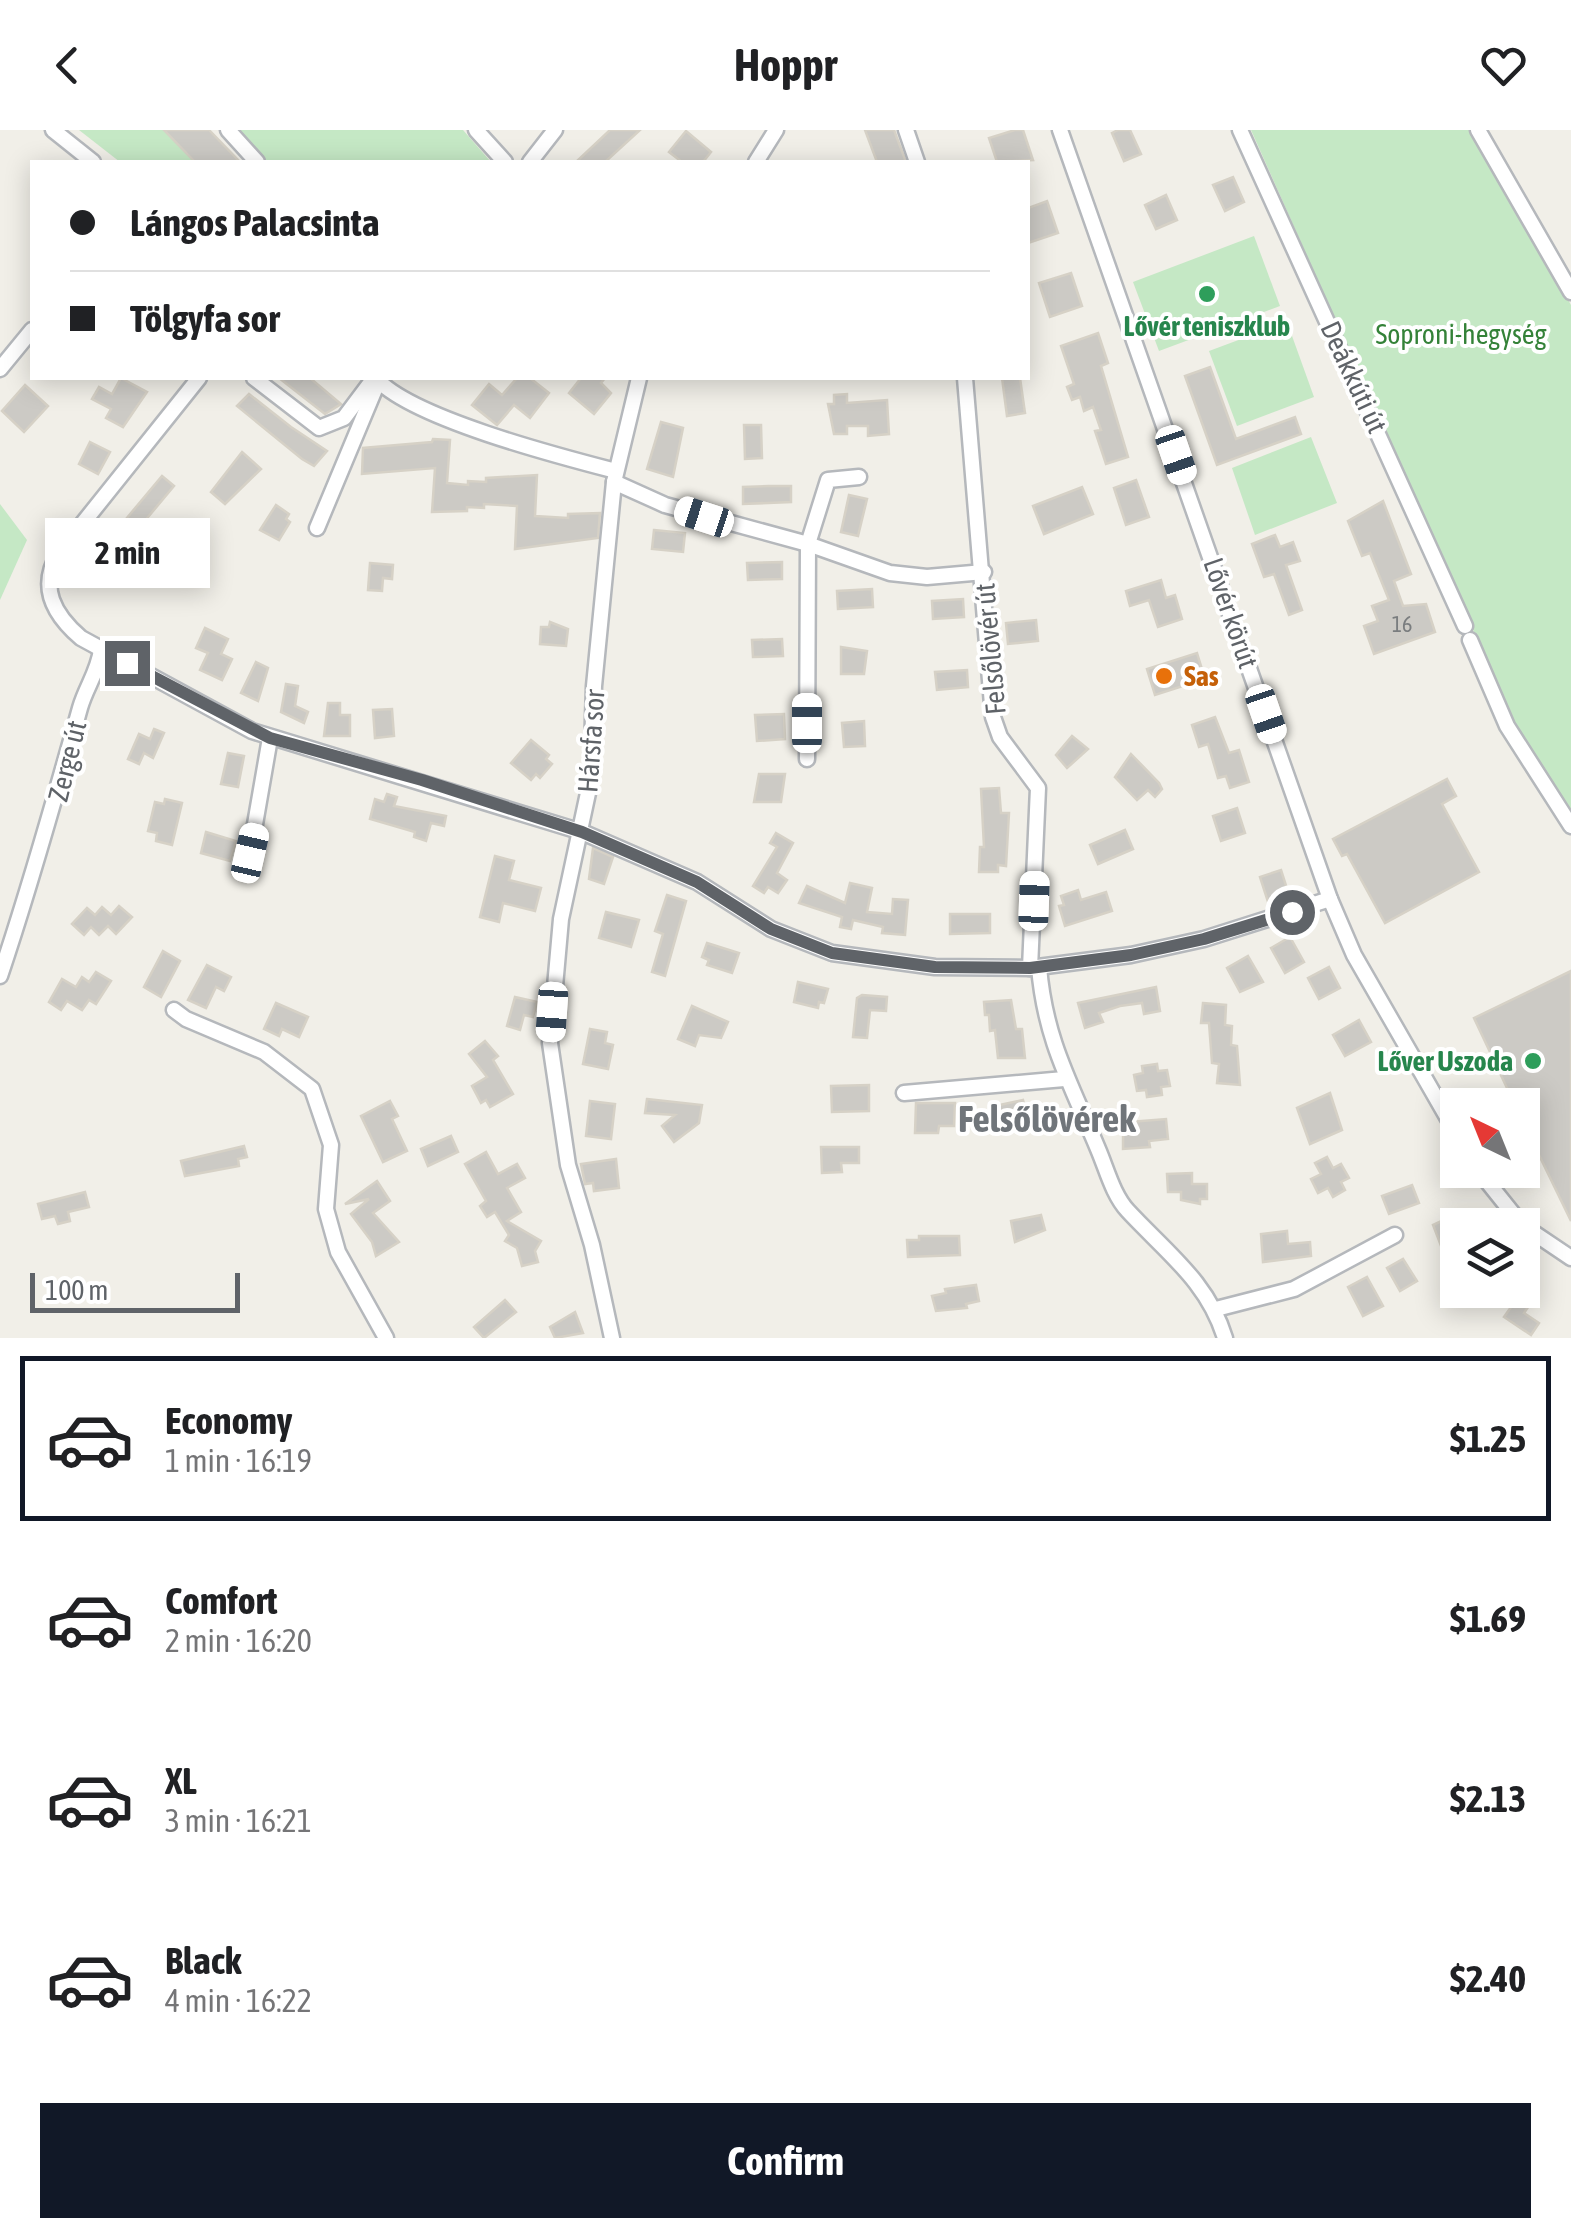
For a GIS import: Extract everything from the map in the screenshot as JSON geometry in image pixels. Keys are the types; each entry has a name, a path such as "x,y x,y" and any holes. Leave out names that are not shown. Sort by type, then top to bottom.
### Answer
{"street":[{"path":"53,130 90,160"},
{"path":"228,130 254,160"},
{"path":"476,130 503,160"},
{"path":"532,160 555,130"},
{"path":"757,160 776,130"},
{"path":"906,130 917,160"},
{"name":"Lővér körút","path":"1060,130 1330,899 1354,955 1440,1105"},
{"name":"Deákkúti út","path":"1240,130 1508,726 1571,826"},
{"path":"1478,130 1571,292"},
{"path":"0,369 30,332"},
{"path":"197,380 53,563 49,593 56,613 101,650 270,738 422,780 582,832 697,882 786,936 832,953 935,967 1035,967 1131,955 1204,939 1330,899"},
{"path":"257,380 319,428 344,418 375,380"},
{"path":"317,528 376,380"},
{"path":"378,380 487,434 615,476 666,505 808,544 890,573 927,577 984,572"},
{"name":"Hársfa sor","path":"612,1338 592,1245 568,1165 551,1065 561,919 592,778 594,686 615,476 639,380"},
{"name":"Felsőlövér út","path":"965,380 993,717 1000,737 1038,788 1035,967 1048,1027 1064,1079 1126,1210 1180,1260 1216,1308 1225,1338"},
{"path":"807,758 808,544 828,480 859,476"},
{"name":"Zerge út","path":"0,976 101,650"},
{"path":"250,853 270,738"},
{"path":"174,1010 272,1057 312,1089 330,1145 326,1209 338,1252 386,1338"},
{"path":"904,1093 1064,1079"},
{"path":"1492,1188 1508,1208"},
{"path":"1216,1308 1294,1289 1396,1236"},
{"path":"1540,1237 1571,1258"}],"green space":[{"path":"79,130 165,130 193,160 117,160"},
{"path":"231,130 463,130 489,160 258,160"},
{"name":"Soproni-hegység","path":"1251,130 1470,130 1571,305 1571,814 1514,722"},
{"name":"Lővér teniszklub","path":"1254,236 1280,306 1159,351 1133,282"},
{"name":"Lővér teniszklub","path":"1287,322 1314,397 1237,426 1209,351"},
{"path":"1311,437 1337,503 1255,535 1232,468"},
{"path":"0,504 27,540 0,600"}],"building":[{"path":"164,130 209,130 238,160 193,160"},
{"path":"610,130 640,130 607,160 578,160"},
{"path":"865,130 894,130 905,160 876,160"},
{"path":"1023,130 1033,160 996,160 989,138"},
{"path":"1130,130 1141,154 1124,161 1112,133"},
{"path":"686,131 711,152 705,160 679,160 669,152"},
{"path":"1233,177 1244,202 1225,211 1213,185"},
{"path":"1166,195 1177,220 1156,229 1145,205"},
{"path":"1047,201 1058,233 1030,242 1030,207"},
{"path":"1071,273 1082,306 1050,317 1039,283"},
{"path":"1098,333 1108,363 1101,366 1128,457 1106,464 1095,431 1101,430 1093,407 1084,411 1080,397 1072,400 1067,387 1074,384 1061,346"},
{"path":"1210,367 1236,439 1295,417 1301,434 1217,465 1185,376"},
{"path":"120,380 147,392 123,427 106,418 111,409 92,399 99,387 112,394"},
{"path":"282,380 312,380 341,404 325,414"},
{"path":"515,380 533,380 549,393 530,418 514,405 497,425 472,405 489,384 502,395"},
{"path":"579,380 603,380 601,383 611,393 594,414 569,393"},
{"path":"1002,380 1020,380 1025,413 1007,416"},
{"path":"25,385 48,406 24,432 2,411"},
{"path":"249,394 327,451 314,466 237,406"},
{"path":"847,394 847,403 887,400 889,434 868,436 868,426 847,426 847,434 834,434 828,404 834,404 834,395"},
{"path":"661,422 683,428 673,477 647,469"},
{"path":"744,425 761,425 762,458 745,459"},
{"path":"450,440 447,483 468,485 468,481 486,482 486,478 537,475 535,516 568,518 568,514 600,513 598,538 515,549 517,506 484,504 484,508 467,507 467,511 432,512 435,468 362,474 363,448"},
{"path":"90,442 110,452 98,474 79,464"},
{"path":"242,452 261,469 225,504 211,492"},
{"path":"162,476 174,486 138,529 126,519"},
{"path":"1136,480 1149,517 1126,525 1114,488"},
{"path":"791,486 791,502 743,504 743,487"},
{"path":"1082,487 1093,514 1044,534 1033,506"},
{"path":"849,495 867,499 858,536 841,532"},
{"path":"1383,501 1411,574 1394,581 1403,606 1426,604 1435,632 1374,654 1364,626 1378,621 1372,606 1389,600 1370,553 1362,556 1348,521"},
{"path":"276,505 289,514 286,519 290,522 279,540 260,530"},
{"path":"654,530 685,533 683,552 652,549"},
{"path":"1275,535 1280,547 1293,542 1300,561 1286,565 1302,610 1289,615 1274,574 1264,577 1252,544"},
{"path":"782,562 782,579 748,580 747,563"},
{"path":"370,563 393,565 392,579 383,578 382,591 368,590"},
{"path":"1161,580 1166,598 1175,595 1182,619 1158,627 1149,600 1130,606 1126,591"},
{"path":"872,589 873,607 838,609 837,591"},
{"path":"963,599 964,617 933,619 932,601"},
{"path":"1036,620 1038,641 1008,644 1006,623"},
{"path":"550,622 568,629 566,646 540,644 541,627 549,627"},
{"path":"205,628 228,639 221,654 232,659 222,680 200,670 208,653 196,648"},
{"path":"782,639 783,656 753,657 752,640"},
{"path":"841,647 867,651 864,674 841,674"},
{"path":"1197,653 1205,679 1155,695 1147,669"},
{"path":"256,662 268,668 258,701 241,693"},
{"path":"967,670 968,687 937,690 935,672"},
{"path":"286,684 298,686 295,706 308,712 304,723 281,712"},
{"path":"328,703 340,703 340,715 350,715 350,736 324,736"},
{"path":"392,709 394,736 375,738 373,710"},
{"path":"784,714 785,739 757,741 755,715"},
{"path":"1215,717 1229,753 1239,750 1249,782 1230,788 1226,776 1218,778 1208,744 1199,747 1192,725"},
{"path":"864,721 865,746 844,747 842,723"},
{"path":"154,729 164,733 153,758 144,753 139,764 128,759 139,734 150,739"},
{"path":"1072,736 1088,749 1067,768 1056,755"},
{"path":"531,740 549,755 546,759 552,764 540,778 536,774 531,780 511,763"},
{"path":"228,753 244,756 238,787 221,784"},
{"path":"1131,754 1159,783 1162,789 1155,797 1148,790 1137,800 1115,777"},
{"path":"759,774 785,774 781,802 754,802"},
{"path":"1447,779 1456,796 1442,804 1479,872 1385,923 1347,854 1342,856 1333,839"},
{"path":"999,788 1001,813 1009,813 1006,866 998,865 998,872 979,872 980,847 984,847 981,789"},
{"path":"387,794 397,797 394,806 446,816 444,826 431,823 426,841 414,837 415,832 370,819 375,799 384,802"},
{"path":"165,799 182,803 172,845 156,841 157,833 148,831 155,802 164,804"},
{"path":"1237,808 1245,833 1221,841 1213,816"},
{"path":"1125,830 1133,849 1098,864 1090,845"},
{"path":"206,832 236,841 230,861 201,853"},
{"path":"776,833 793,843 777,873 787,880 778,893 768,887 764,893 753,886 777,847 770,843"},
{"path":"593,848 613,857 604,884 589,879"},
{"path":"495,856 514,861 509,880 541,888 535,911 503,903 499,922 480,917"},
{"path":"1281,870 1290,898 1269,905 1260,877"},
{"path":"850,883 872,888 867,912 892,914 893,899 908,900 905,935 882,933 883,927 853,920 851,929 840,927 842,917 799,903 807,886 845,903"},
{"path":"1078,890 1081,900 1106,892 1112,911 1065,926 1059,906 1064,905 1061,896"},
{"path":"667,895 686,901 665,976 652,972 663,934 655,931"},
{"path":"119,906 132,917 116,934 108,926 99,935 91,927 84,935 72,924 87,908 95,915 102,907 111,915"},
{"path":"606,912 639,920 631,947 599,938"},
{"path":"950,914 990,914 990,933 950,934"},
{"path":"1290,937 1304,962 1285,973 1271,948"},
{"path":"707,943 739,953 732,973 707,965 709,960 702,957"},
{"path":"163,951 180,961 161,997 144,987"},
{"path":"1248,956 1263,982 1240,992 1227,968"},
{"path":"207,965 231,977 224,991 216,987 206,1008 188,1000"},
{"path":"1329,967 1340,988 1319,999 1308,978"},
{"name":"Lőver Uszoda","path":"1571,971 1571,1221 1540,1157 1540,1088 1507,1088 1474,1018"},
{"path":"96,972 111,981 96,1004 89,1000 82,1010 67,1001 61,1010 49,1002 62,979 76,987 82,977 89,982"},
{"path":"798,982 828,989 824,1003 819,1002 818,1008 794,1002"},
{"path":"1156,987 1160,1011 1144,1014 1142,1003 1120,1006 1099,1013 1103,1022 1085,1028 1078,1003"},
{"path":"515,997 537,1002 533,1017 524,1015 520,1030 507,1026"},
{"path":"887,997 886,1011 870,1010 867,1038 853,1037 857,998"},
{"path":"1011,1000 1016,1029 1022,1029 1025,1058 998,1058 995,1030 990,1031 989,1015 985,1015 984,1002"},
{"path":"276,1003 308,1017 299,1037 282,1029 279,1036 264,1029"},
{"path":"1203,1003 1226,1005 1225,1025 1232,1026 1231,1045 1237,1046 1240,1085 1217,1083 1219,1064 1212,1063 1209,1023 1201,1023"},
{"path":"692,1006 728,1022 721,1038 699,1035 695,1046 678,1039"},
{"path":"1359,1020 1371,1042 1345,1056 1333,1035"},
{"path":"590,1029 607,1032 605,1043 613,1045 608,1069 583,1064"},
{"path":"485,1041 498,1056 493,1060 513,1094 490,1107 486,1100 481,1103 472,1086 487,1077 469,1054"},
{"path":"1157,1064 1158,1071 1167,1070 1170,1086 1161,1087 1162,1095 1147,1097 1146,1090 1137,1091 1134,1075 1143,1073 1142,1066"},
{"path":"869,1085 869,1111 832,1112 831,1086"},
{"path":"1330,1093 1342,1130 1310,1144 1297,1108"},
{"path":"647,1099 702,1105 699,1123 674,1142 662,1126 675,1115 645,1113"},
{"path":"1023,1100 1028,1119 999,1125 995,1106"},
{"path":"390,1101 398,1116 392,1119 407,1151 383,1162 361,1116"},
{"path":"590,1101 615,1104 611,1139 586,1136"},
{"path":"916,1103 955,1103 954,1126 939,1126 938,1133 915,1133"},
{"path":"1166,1119 1168,1139 1149,1141 1150,1147 1123,1149 1123,1130 1130,1130 1130,1122"},
{"path":"451,1136 458,1152 428,1166 421,1149"},
{"path":"244,1146 247,1157 238,1159 239,1166 185,1176 181,1161"},
{"path":"821,1147 859,1147 859,1163 841,1163 842,1172 822,1173"},
{"path":"486,1152 498,1174 517,1164 525,1178 507,1188 521,1212 507,1221 541,1241 535,1251 538,1262 522,1266 517,1248 505,1241 509,1235 495,1212 487,1217 480,1206 486,1201 465,1164"},
{"path":"1327,1157 1333,1168 1341,1164 1349,1178 1341,1182 1345,1190 1333,1197 1328,1188 1318,1193 1311,1179 1321,1174 1315,1163"},
{"path":"616,1159 619,1188 594,1191 593,1183 585,1184 581,1164"},
{"path":"1192,1173 1192,1184 1207,1184 1207,1199 1200,1199 1200,1204 1181,1200 1181,1192 1168,1192 1167,1174"},
{"path":"377,1181 390,1201 373,1213 399,1242 376,1256 372,1242 351,1214 369,1199 345,1204"},
{"path":"1412,1185 1419,1203 1389,1214 1382,1196"},
{"path":"85,1192 89,1207 68,1212 70,1221 58,1224 55,1216 42,1219 38,1204"},
{"path":"1041,1215 1045,1230 1015,1242 1011,1221"},
{"path":"1440,1222 1440,1243 1433,1225"},
{"path":"1287,1231 1288,1244 1310,1242 1311,1256 1263,1262 1261,1234"},
{"path":"919,1236 959,1236 960,1255 908,1257 907,1240 919,1240"},
{"path":"1403,1259 1417,1281 1400,1291 1387,1268"},
{"path":"1367,1277 1383,1306 1363,1316 1348,1287"},
{"path":"976,1285 979,1301 966,1304 967,1308 936,1311 932,1296 946,1293 945,1289"},
{"path":"505,1300 516,1312 484,1338 474,1327"},
{"path":"1510,1308 1527,1308 1524,1313 1539,1323 1531,1335 1504,1317"},
{"path":"575,1312 583,1333 555,1338 550,1327"}],"place":[{"name":"Lővér teniszklub","path":"1207,294"},
{"name":"Sas","path":"1164,676"},
{"name":"Lőver Uszoda","path":"1533,1061"}],"district":[{"name":"Felsőlövérek","path":"1047,1119"}],"route":[{"path":"127,663 270,738 422,780 582,832 697,882 771,929 832,953 935,967 1030,968 1131,955 1204,939 1292,912"}]}
